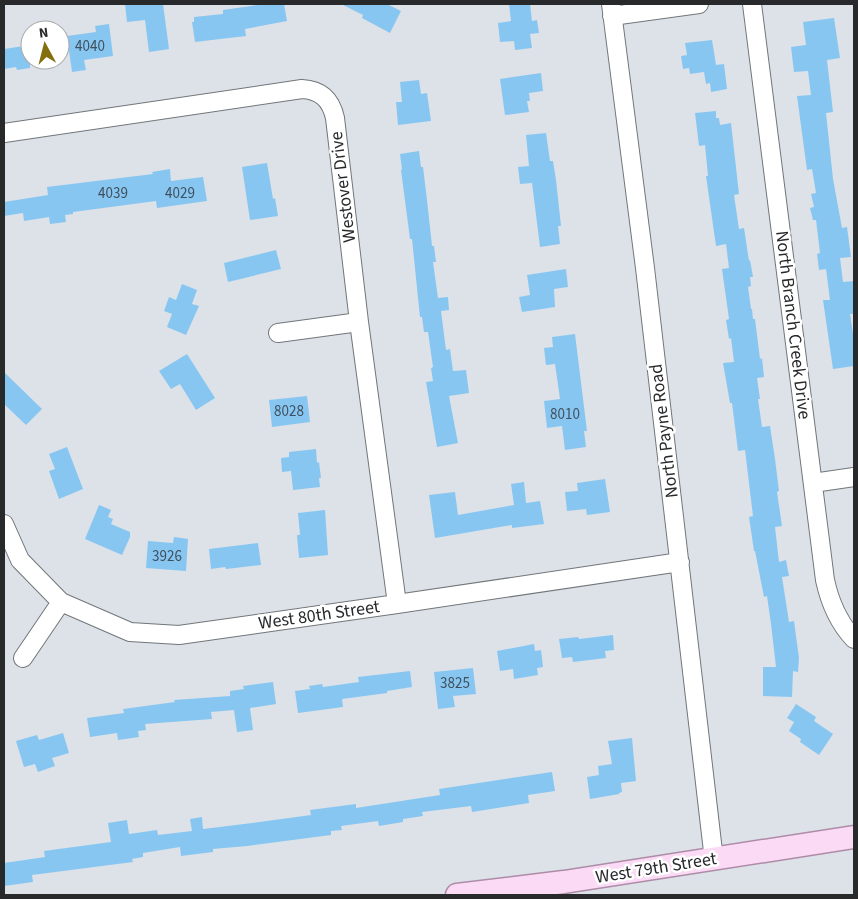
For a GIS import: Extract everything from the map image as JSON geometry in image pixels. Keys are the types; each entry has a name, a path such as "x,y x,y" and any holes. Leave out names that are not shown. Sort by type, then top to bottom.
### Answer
{"main road":[{"name":"West 79th Street","path":"457,895 564,882 854,837"}],"street":[{"path":"612,10 699,4"},
{"name":"North Branch Creek Drive","path":"752,4 828,593 839,620 854,639"},
{"name":"North Payne Road","path":"612,10 680,562 714,860"},
{"name":"Westover Drive","path":"4,133 302,89 320,93 330,102 335,118 359,322 397,604"},
{"path":"278,334 359,322"},
{"path":"813,482 854,477"},
{"name":"West 80th Street","path":"4,524 20,560 62,602 130,632 179,635 680,562"},
{"path":"23,658 62,602"}],"building":[{"path":"125,4 163,4 169,49 149,52 145,20 127,22"},
{"path":"257,4 284,4 287,21 245,29 246,36 195,42 192,22 194,22 194,17 223,14 223,10"},
{"path":"341,4 387,4 401,11 390,33 362,18 363,15"},
{"path":"509,4 530,4 532,21 537,20 539,33 530,34 532,48 515,50 514,41 500,42 498,23 511,21"},
{"path":"834,18 840,58 827,60 833,112 826,113 833,179 842,228 847,227 851,257 840,258 843,282 854,281 854,314 850,314 854,340 854,366 833,369 823,300 830,300 826,269 819,270 817,254 820,253 816,220 813,220 810,208 814,207 811,194 816,193 812,169 807,170 797,96 811,95 808,71 794,72 791,47 806,45 803,22"},
{"path":"109,24 113,56 84,60 86,70 72,72 70,36 96,32 95,26"},
{"path":"712,40 716,65 724,64 727,89 711,92 710,83 706,84 704,72 690,74 689,68 683,69 681,56 687,55 685,43"},
{"path":"20,47 20,70 17,70 16,67 4,69 4,49"},
{"path":"541,73 543,91 529,93 530,101 527,101 529,112 505,115 500,79"},
{"path":"419,80 421,94 427,93 431,121 398,125 396,102 402,102 400,82"},
{"path":"716,111 716,118 719,118 720,125 731,123 739,194 734,195 739,229 744,228 753,277 750,277 751,286 748,287 764,377 757,378 760,399 758,399 762,427 770,426 782,526 775,527 779,562 786,560 789,576 782,577 789,622 794,621 799,658 798,672 793,671 792,697 763,696 763,667 776,667 771,624 767,596 764,597 754,551 749,517 753,516 745,450 738,451 732,403 730,403 723,363 734,362 731,338 729,339 726,320 729,319 722,269 729,268 726,244 716,246 706,176 708,176 705,145 699,146 695,113"},
{"path":"546,133 550,161 553,161 561,226 558,226 560,244 540,247 532,183 520,184 518,167 529,166 526,135"},
{"path":"419,151 421,167 423,167 432,246 434,246 436,262 433,262 438,298 448,297 449,310 441,311 446,350 450,349 453,371 466,370 469,393 449,396 458,443 437,447 426,382 433,381 431,368 433,367 428,332 424,332 422,317 420,317 412,239 410,239 400,154"},
{"path":"267,163 278,216 250,220 242,167"},
{"path":"170,169 171,181 203,177 207,201 157,208 156,201 73,212 73,214 65,215 66,222 50,224 49,217 24,221 23,213 4,216 4,202 48,195 47,187 153,174 152,172"},
{"path":"276,250 281,269 228,282 224,263"},
{"path":"566,269 568,287 554,289 555,307 522,312 519,297 530,295 527,275"},
{"path":"182,284 197,290 192,304 199,306 186,335 167,327 172,314 164,311 169,297 176,300"},
{"path":"575,334 587,431 584,431 586,447 565,450 562,426 547,428 544,401 560,399 555,364 546,365 544,348 553,347 552,337"},
{"path":"187,354 215,398 196,410 180,384 171,389 159,371"},
{"path":"4,372 42,409 26,425 4,404"},
{"path":"307,396 310,422 272,427 269,400"},
{"path":"67,447 83,489 59,499 49,471 55,469 49,454"},
{"path":"316,449 321,478 319,478 320,487 293,490 291,471 282,472 281,458 289,457 289,452"},
{"path":"605,479 610,512 587,515 586,509 567,511 565,492 578,491 577,483"},
{"path":"524,482 526,503 540,501 544,524 512,528 512,525 435,538 429,495 455,492 458,515 514,505 511,484"},
{"path":"99,505 111,510 108,517 113,519 111,524 130,532 130,537 122,555 85,539"},
{"path":"325,510 328,555 299,558 297,535 300,535 298,513"},
{"path":"174,537 188,539 186,571 146,568 148,541 173,543"},
{"path":"258,543 261,565 211,569 209,549"},
{"path":"613,635 614,650 605,651 606,658 573,662 572,657 562,658 559,639"},
{"path":"534,644 535,651 541,650 543,667 537,668 538,675 514,679 513,669 500,671 497,651"},
{"path":"473,668 476,694 453,696 455,707 438,709 434,672"},
{"path":"410,671 412,687 387,691 387,693 342,699 343,707 298,713 295,691 310,689 309,686 322,684 323,687 359,682 358,677"},
{"path":"273,682 276,704 250,708 253,730 237,732 234,710 211,712 212,719 145,724 146,730 138,731 139,737 118,740 117,733 90,737 87,718 124,713 123,709 175,702 174,700 230,696 230,691 244,689 243,686"},
{"path":"796,704 816,717 814,721 833,734 819,755 800,742 801,739 789,731 794,722 787,718"},
{"path":"63,733 69,753 52,758 55,766 38,772 35,764 24,767 16,741 37,735 39,740"},
{"path":"632,738 636,781 621,783 622,792 619,794 590,799 587,777 599,775 598,766 612,764 608,741"},
{"path":"552,772 555,791 528,795 529,803 472,812 471,806 422,812 423,816 403,819 403,822 379,826 378,821 341,826 342,830 331,831 331,835 213,849 213,852 181,856 180,847 143,853 143,857 132,859 133,862 32,875 33,882 4,886 4,863 45,857 44,851 111,842 108,823 127,820 129,834 157,830 158,835 192,831 190,819 202,817 203,829 244,824 311,815 310,810 356,804 356,808 440,795 439,789"}]}
